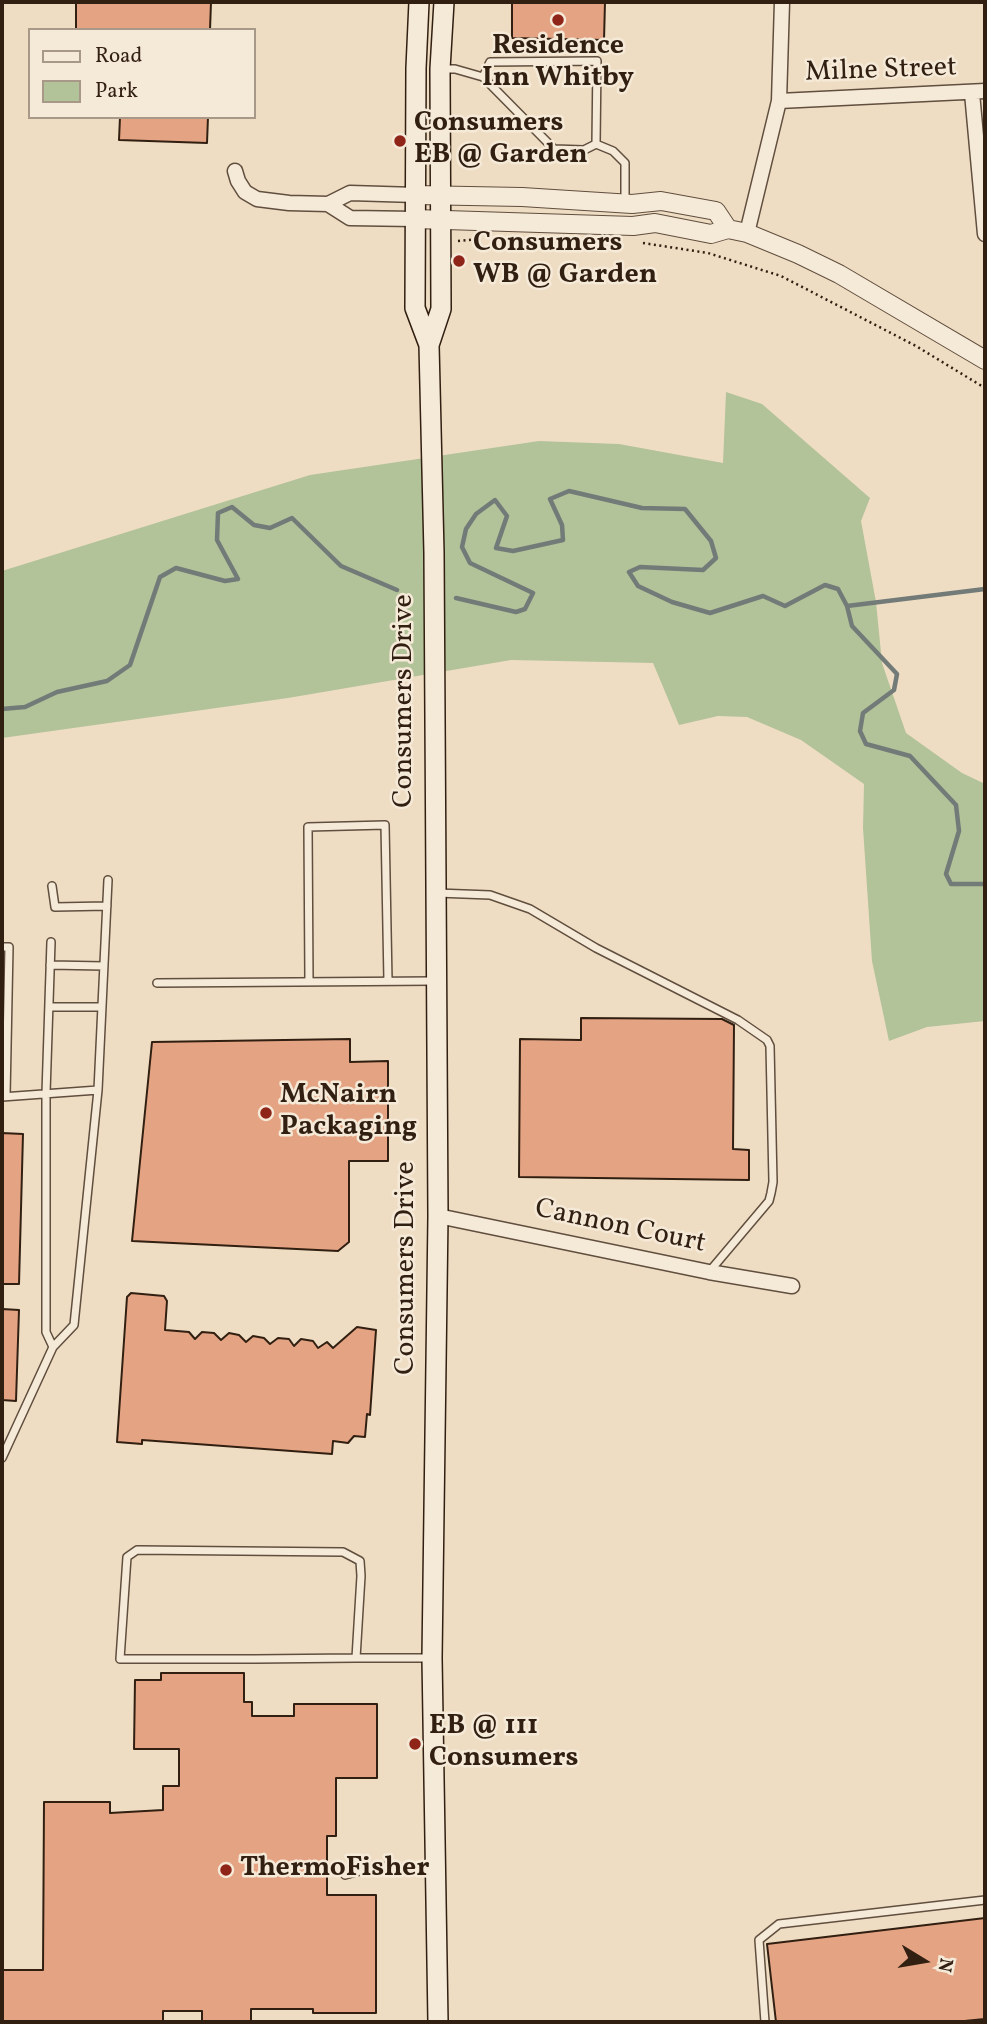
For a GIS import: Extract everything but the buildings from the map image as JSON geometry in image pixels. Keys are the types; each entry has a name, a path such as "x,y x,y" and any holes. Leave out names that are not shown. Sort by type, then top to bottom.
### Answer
{"main road":[{"name":"Consumers Drive","path":"419,2 416,68 415,308 429,345 434,553 438,1216 432,1658 438,2022"},
{"name":"Consumers Drive","path":"429,345 441,309 440,69 444,2"}],"street":[{"path":"747,233 779,100 782,2"},
{"path":"978,92 985,234"},
{"name":"Milne Street","path":"779,100 978,92"},
{"path":"235,171 237,181 246,192 257,199 289,203 328,204 350,193 522,197 625,204 662,201 716,211 728,229"},
{"path":"328,204 350,218 633,226 654,223 711,234 728,229 747,233 839,274 985,360"},
{"name":"Cannon Court","path":"438,1216 709,1272 792,1286"}],"lane":[{"path":"483,77 490,62 597,61 596,144"},
{"path":"440,69 455,69 483,77 554,149 584,150 596,144 613,151 625,163 625,204"},
{"path":"309,982 308,827 385,825 388,981"},
{"path":"2,1458 53,1347 74,1325 98,1090 108,880"},
{"path":"52,886 55,907 107,906"},
{"path":"435,893 490,895 530,909 596,948 738,1020 767,1040 770,1046 771,1194 769,1201 709,1272"},
{"path":"51,942 46,1093 46,1332 53,1347"},
{"path":"2,947 9,947 4,1096 98,1090"},
{"path":"50,965 104,966"},
{"path":"157,983 436,981"},
{"path":"49,1007 102,1007"},
{"path":"356,1658 362,1576 360,1561 343,1552 137,1550 127,1557 120,1659 432,1658"},
{"path":"345,1875 379,1866 435,1869"},
{"path":"765,2022 758,1940 779,1924 985,1900"}],"path":[{"path":"458,241 484,238"},
{"path":"637,242 708,253 781,276 916,346 985,388"}],"green space":[{"path":"726,392 762,404 870,498 861,521 876,602 882,663 906,733 962,773 985,784 985,1021 927,1027 889,1041 872,961 863,828 864,784 801,740 747,717 718,716 679,725 653,663 511,660 288,698 2,738 2,571 310,475 539,441 619,444 723,463"}],"waterway":[{"path":"456,598 516,612 525,609 533,593 470,563 462,547 466,529 476,514 495,500 507,516 496,548 513,551 563,540 562,525 550,499 569,491 642,508 685,509 711,541 716,558 703,570 640,567 629,572 638,586 672,602 710,613 763,596 785,606 825,585 838,589 847,606 852,626 897,674 894,690 863,713 860,731 866,744 910,756 956,805 959,831 946,874 951,884 985,884"},
{"path":"2,709 25,707 57,692 107,681 130,665 160,577 176,568 225,581 238,579 217,540 218,513 232,507 254,525 270,528 292,518 341,566 397,590"},
{"path":"847,606 985,589"}],"place":[{"name":"Residence Inn Whitby","path":"558,20"},
{"name":"Consumers EB @ Garden","path":"400,141"},
{"name":"Consumers WB @ Garden","path":"459,261"},
{"name":"McNairn Packaging","path":"266,1113"},
{"name":"EB @ 111 Consumers","path":"415,1744"},
{"name":"ThermoFisher","path":"226,1870"}]}
